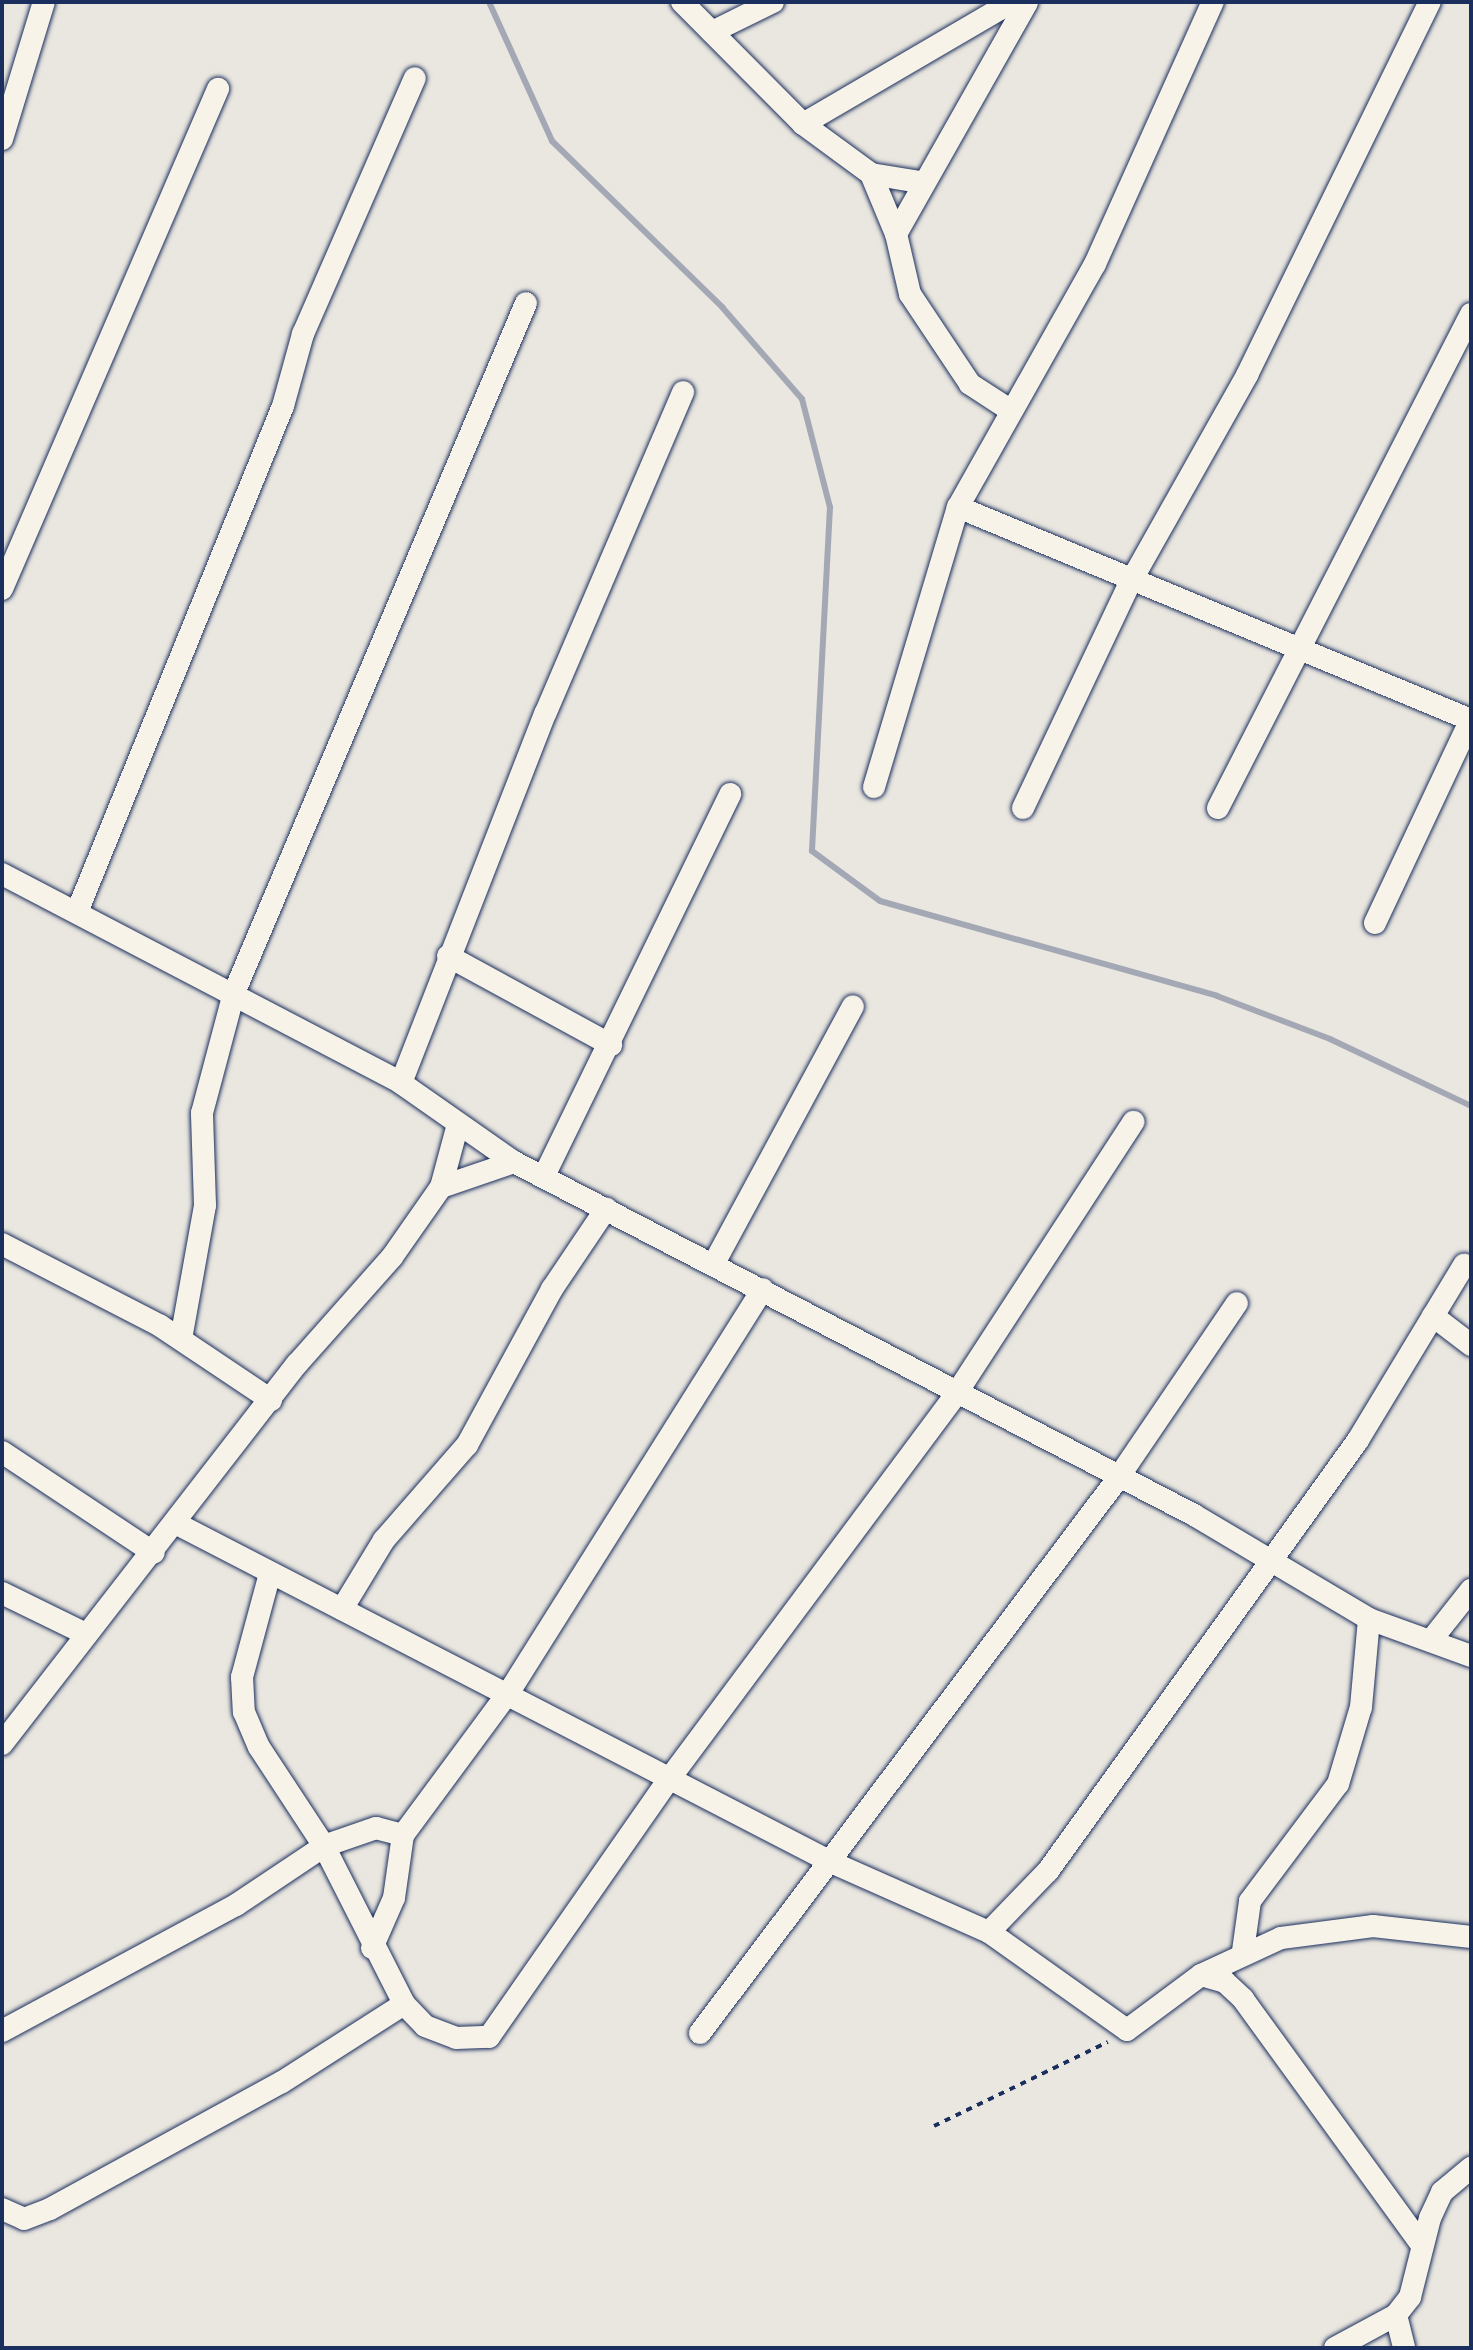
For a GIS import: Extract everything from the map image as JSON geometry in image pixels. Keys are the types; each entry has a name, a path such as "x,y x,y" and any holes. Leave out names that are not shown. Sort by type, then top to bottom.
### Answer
{"street":[{"path":"2,139 44,2"},
{"path":"682,2 803,124 871,174 920,182"},
{"path":"712,32 773,2"},
{"path":"803,124 1012,2"},
{"path":"896,234 920,182 1027,2"},
{"path":"874,787 958,507 1095,264 1213,2"},
{"path":"1023,808 1130,583 1247,375 1430,2"},
{"path":"77,912 283,406 303,334 415,78"},
{"path":"2,589 218,89"},
{"path":"871,174 896,234 910,294 970,384 1010,410"},
{"path":"181,1339 205,1205 202,1113 234,993 526,303"},
{"path":"1218,808 1301,652 1471,314"},
{"path":"401,1083 448,956 683,392"},
{"path":"958,507 1017,527 1130,583 1471,720 1375,923"},
{"path":"544,1176 611,1045 730,794"},
{"path":"2,874 401,1083 514,1162 763,1289 1116,1481 1271,1561 1369,1619 1432,1639 1471,1656"},
{"path":"448,956 611,1045"},
{"path":"713,1265 853,1006"},
{"path":"269,1577 242,1677 244,1712 324,1846 372,1948 404,2004 435,2030 489,2037 670,1778 956,1394 1133,1122"},
{"path":"2,1744 86,1634 179,1525 271,1400 441,1187 458,1124"},
{"path":"441,1187 514,1162"},
{"path":"342,1609 384,1540 467,1445 552,1289 606,1209"},
{"path":"2,1244 181,1339 271,1400"},
{"path":"989,1932 1048,1871 1358,1440 1464,1265"},
{"path":"372,1948 394,1898 403,1835 509,1692 763,1289"},
{"path":"700,2033 833,1863 1116,1481 1237,1303"},
{"path":"1433,1316 1471,1345"},
{"path":"2,1452 154,1553"},
{"path":"179,1525 269,1577 342,1609 509,1692 833,1863 989,1932 1127,2030 1201,1975 1243,1951 1281,1938 1373,1926 1471,1937"},
{"path":"1432,1639 1471,1590"},
{"path":"2,1593 86,1634"},
{"path":"1243,1951 1250,1901 1338,1784 1361,1707 1369,1619"},
{"path":"2,2031 236,1905 324,1846 376,1828 403,1835"},
{"path":"1201,1975 1225,1982 1243,1999 1421,2244"},
{"path":"2,2209 24,2219 50,2209 282,2082 404,2004"},
{"path":"1335,2348 1396,2315 1421,2270 1421,2244 1442,2192 1471,2168"},
{"path":"1396,2315 1404,2348"}],"path":[{"path":"934,2126 1127,2030"}],"waterway":[{"path":"489,2 552,141 722,307 802,399 830,507 812,851 880,901 1217,996 1330,1039 1471,1106"}]}
